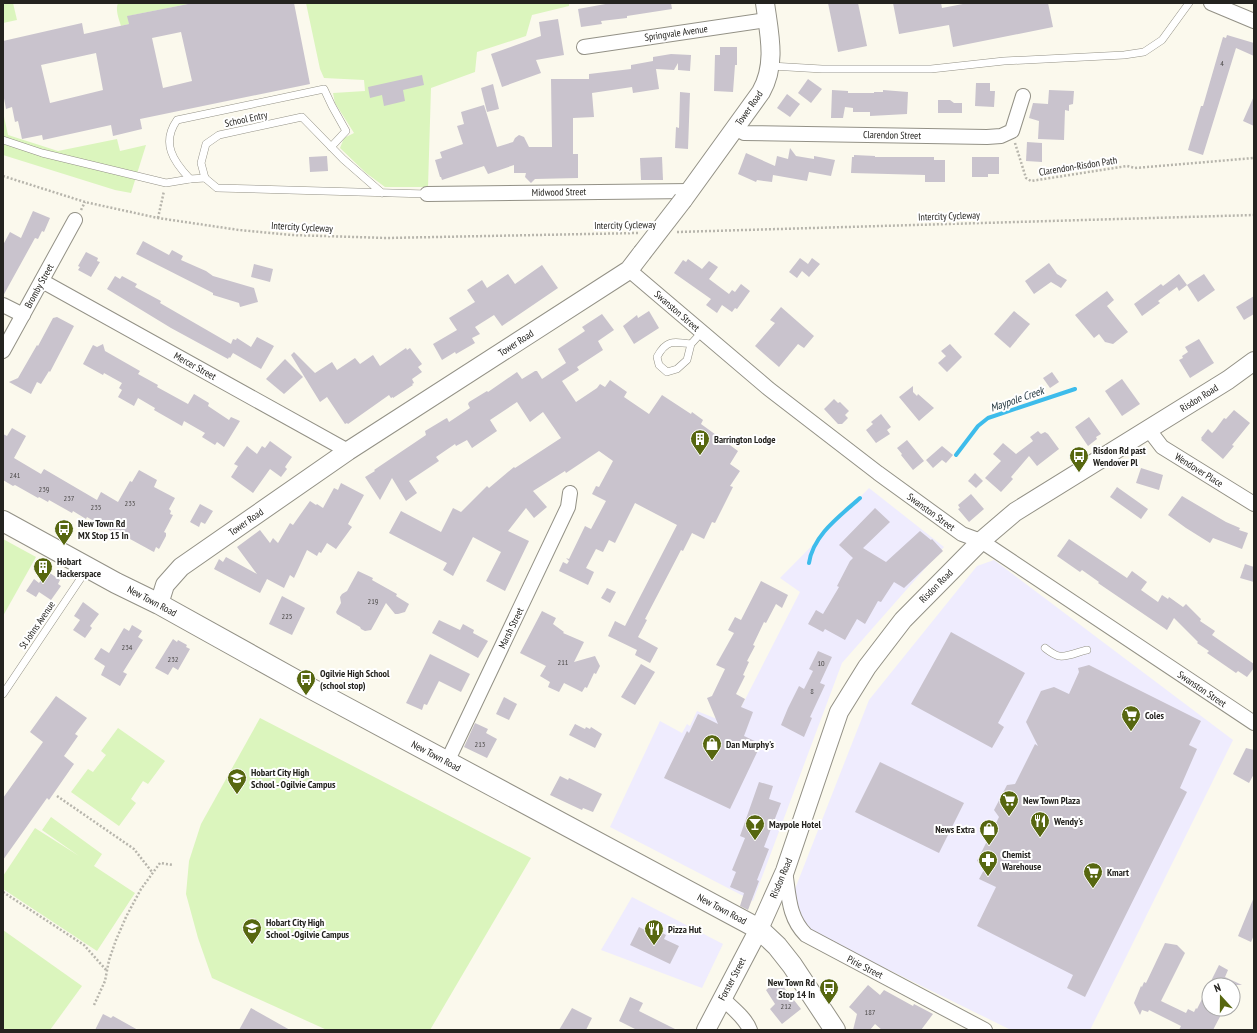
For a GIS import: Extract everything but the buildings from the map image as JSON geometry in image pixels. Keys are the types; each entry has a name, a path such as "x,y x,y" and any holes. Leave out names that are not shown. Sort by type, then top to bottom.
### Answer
{"main road":[{"name":"New Town Road","path":"3,521 88,568 159,604 272,668 759,929 778,946 836,1030"}],"street":[{"path":"1211,3 1254,21"},
{"name":"Springvale Avenue","path":"584,47 766,11"},
{"name":"Tower Road","path":"159,604 165,585 182,567 348,451 629,270 687,195 767,82 771,66 771,47 766,11"},
{"path":"1012,131 1023,96"},
{"name":"Clarendon Street","path":"735,128 744,133 987,137 1001,136 1012,131"},
{"name":"Midwood Street","path":"427,194 687,195"},
{"name":"Bromby Street","path":"3,351 75,220"},
{"name":"Swanston Street","path":"629,270 769,389 878,473 962,534 981,541 1254,723"},
{"name":"Mercer Street","path":"42,280 348,451"},
{"path":"3,305 23,315"},
{"name":"Risdon Road","path":"759,929 785,871 839,712 867,666 903,620 981,541 1015,512 1149,430 1228,380 1254,361"},
{"name":"Wendover Place","path":"1149,430 1162,446 1254,504"},
{"name":"Marsh Street","path":"447,762 568,507 570,493"},
{"name":"Pirie Street","path":"785,871 793,917 799,928 806,935 985,1030"},
{"name":"Forster Street","path":"706,1030 759,929"},
{"path":"722,998 739,1013 750,1030"}],"lane":[{"path":"771,66 822,69 931,69 1004,61 1124,55 1144,52 1162,40 1189,3"},
{"path":"190,179 181,169 169,148 171,128 177,120 324,89 346,131 331,147"},
{"name":"School Entry","path":"205,178 201,163 206,144 219,135 302,117 342,159 382,193"},
{"path":"3,140 42,153 166,183 205,178 217,188 427,194"},
{"path":"691,344 672,342 662,348 657,357 659,365 667,372 677,369 687,360 691,344 701,332"},
{"name":"St Johns Avenue","path":"3,694 88,568"},
{"path":"1045,648 1059,656 1068,656 1079,651 1088,650"}],"path":[{"name":"Clarendon-Risdon Path","path":"1012,131 1026,178 1031,181 1127,166 1135,168 1254,158"},
{"name":"Intercity Cycleway","path":"3,176 85,202 158,218 239,230 292,235 386,238 644,233"},
{"path":"158,218 166,183"},
{"name":"Intercity Cycleway","path":"676,232 1254,215"},
{"path":"57,796 134,849 152,872"},
{"path":"94,1005 105,981 116,940 126,917 152,872 160,863 173,865"},
{"path":"3,892 84,945 107,971"}],"shaded area":[{"path":"869,488 944,547 842,663 753,901 610,827 660,721 682,733 687,724 690,726 697,711 732,725 800,592 780,578"},
{"name":"New Town Plaza","path":"994,560 1233,740 1090,1030 1011,1030 814,933 799,915 793,894 869,700 977,566"},
{"path":"632,897 723,944 702,988 601,950"}],"green space":[{"path":"13,3 17,20 3,23 3,4"},
{"path":"118,3 193,3 128,16 129,24 121,26 117,12"},
{"path":"306,3 569,3 569,6 532,15 526,36 477,52 475,72 431,88 428,187 385,187 366,173 340,148 344,138 354,133 335,103 333,93 365,91 364,80 324,78 320,69"},
{"path":"3,112 8,135 58,151 117,139 120,151 146,145 131,193 115,190 3,155"},
{"path":"3,539 36,557 3,616"},
{"path":"260,718 531,858 430,1030 327,1030 212,978 198,938 186,894 189,861 201,824"},
{"path":"118,728 165,761 148,784 143,781 131,799 136,803 119,826 71,792 88,769 93,772 106,755 101,751"},
{"path":"51,817 102,854 94,866 135,893 97,951 3,889 3,876 35,828 79,856 42,830"},
{"path":"3,930 82,986 50,1030 3,1030"}],"waterway":[{"name":"Maypole Creek","path":"956,455 978,426 988,418 1075,389"},
{"name":"Maypole Creek","path":"809,563 816,544 828,527 860,498"}],"place":[{"name":"Barrington Lodge","path":"700,456"},
{"name":"Risdon Rd past Wendover Pl","path":"1079,473"},
{"name":"New Town Rd MX Stop 15 In","path":"64,546"},
{"name":"Hobart Hackerspace","path":"43,584"},
{"name":"Ogilvie High School (school stop)","path":"306,696"},
{"name":"Coles","path":"1131,732"},
{"name":"Dan Murphy's","path":"712,761"},
{"name":"Hobart City High School - Ogilvie Campus","path":"237,795"},
{"name":"New Town Plaza","path":"1009,817"},
{"name":"Wendy's","path":"1040,838"},
{"name":"Maypole Hotel","path":"755,841"},
{"name":"News Extra","path":"989,846"},
{"name":"Chemist Warehouse","path":"988,877"},
{"name":"Kmart","path":"1093,889"},
{"name":"Hobart City High School -Ogilvie Campus","path":"252,945"},
{"name":"Pizza Hut","path":"654,946"},
{"name":"New Town Rd Stop 14 In","path":"829,1005"}]}
